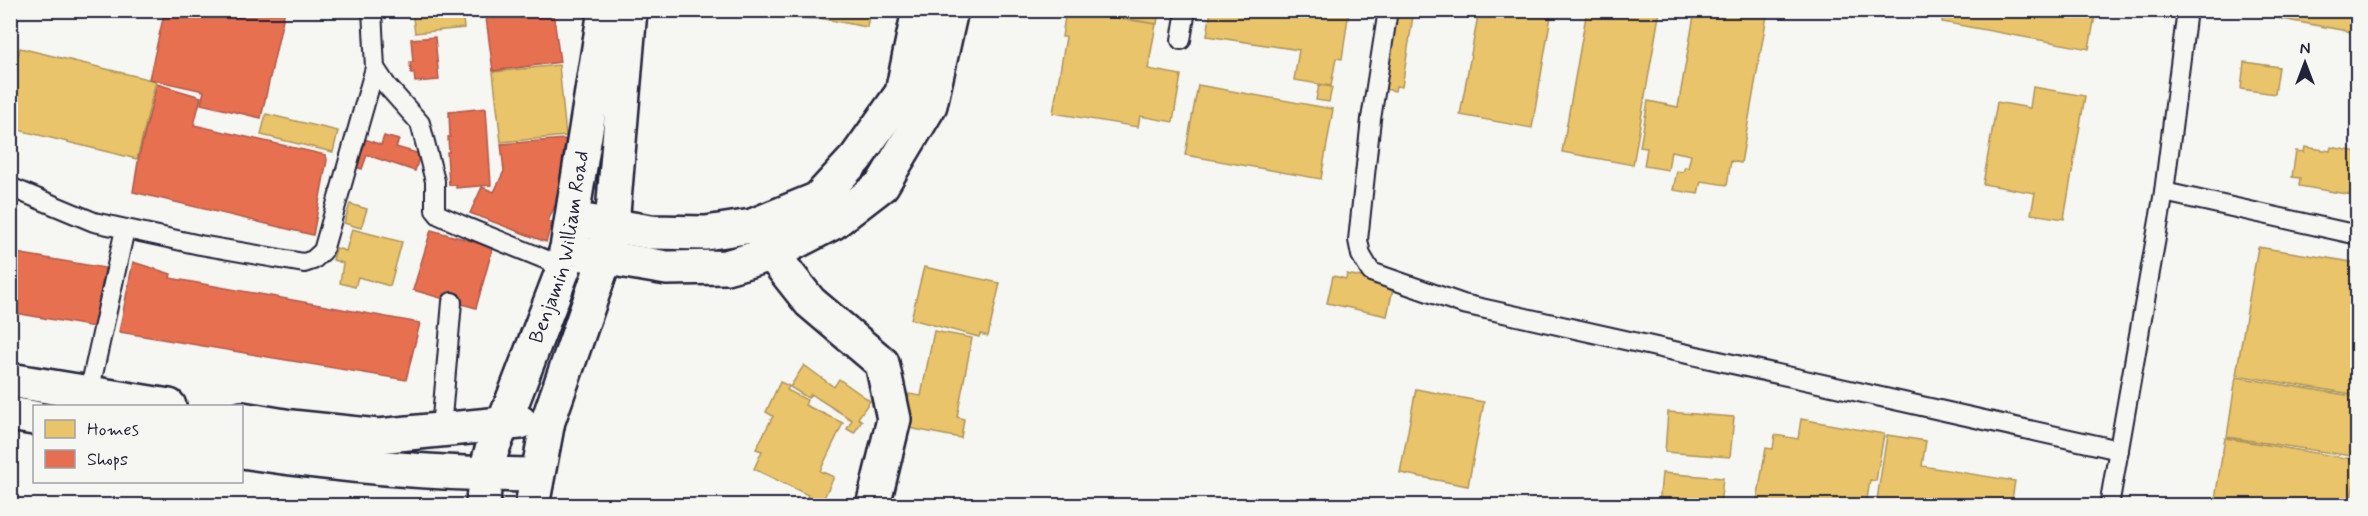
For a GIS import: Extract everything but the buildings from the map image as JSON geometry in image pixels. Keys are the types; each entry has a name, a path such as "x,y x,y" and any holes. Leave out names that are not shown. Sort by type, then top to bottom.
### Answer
{"main road":[{"name":"Benjamin William Road","path":"483,490 492,446 504,423 567,245 605,10"},
{"name":"Benjamin William Road","path":"534,490 548,421 605,258 612,225 630,10"},
{"path":"567,245 612,225 651,232 680,234 706,233 752,226 818,199 856,158 902,93 919,10"},
{"path":"567,245 605,258 667,268 726,267 772,254 834,222 882,186 930,105 951,10"},
{"path":"760,222 772,254 810,302 882,363 894,419 873,506"},
{"path":"10,380 163,405"},
{"path":"10,414 33,418"},
{"path":"243,419 291,427 378,436 504,423 548,421"},
{"path":"243,451 373,468 483,490 534,490"}],"lane":[{"path":"10,187 94,222 200,245 304,263 314,260 323,251 375,68 372,10"},
{"path":"1182,40 1186,10"},
{"path":"1388,10 1371,119 1358,240 1361,255 1371,272 1463,304 2119,450"},
{"path":"2109,506 2164,192 2187,10"},
{"path":"375,68 387,86 420,123 435,181 435,210 439,215 464,233 567,245"},
{"path":"2164,192 2358,235"},
{"path":"89,393 125,229"},
{"path":"441,429 452,302"}]}
